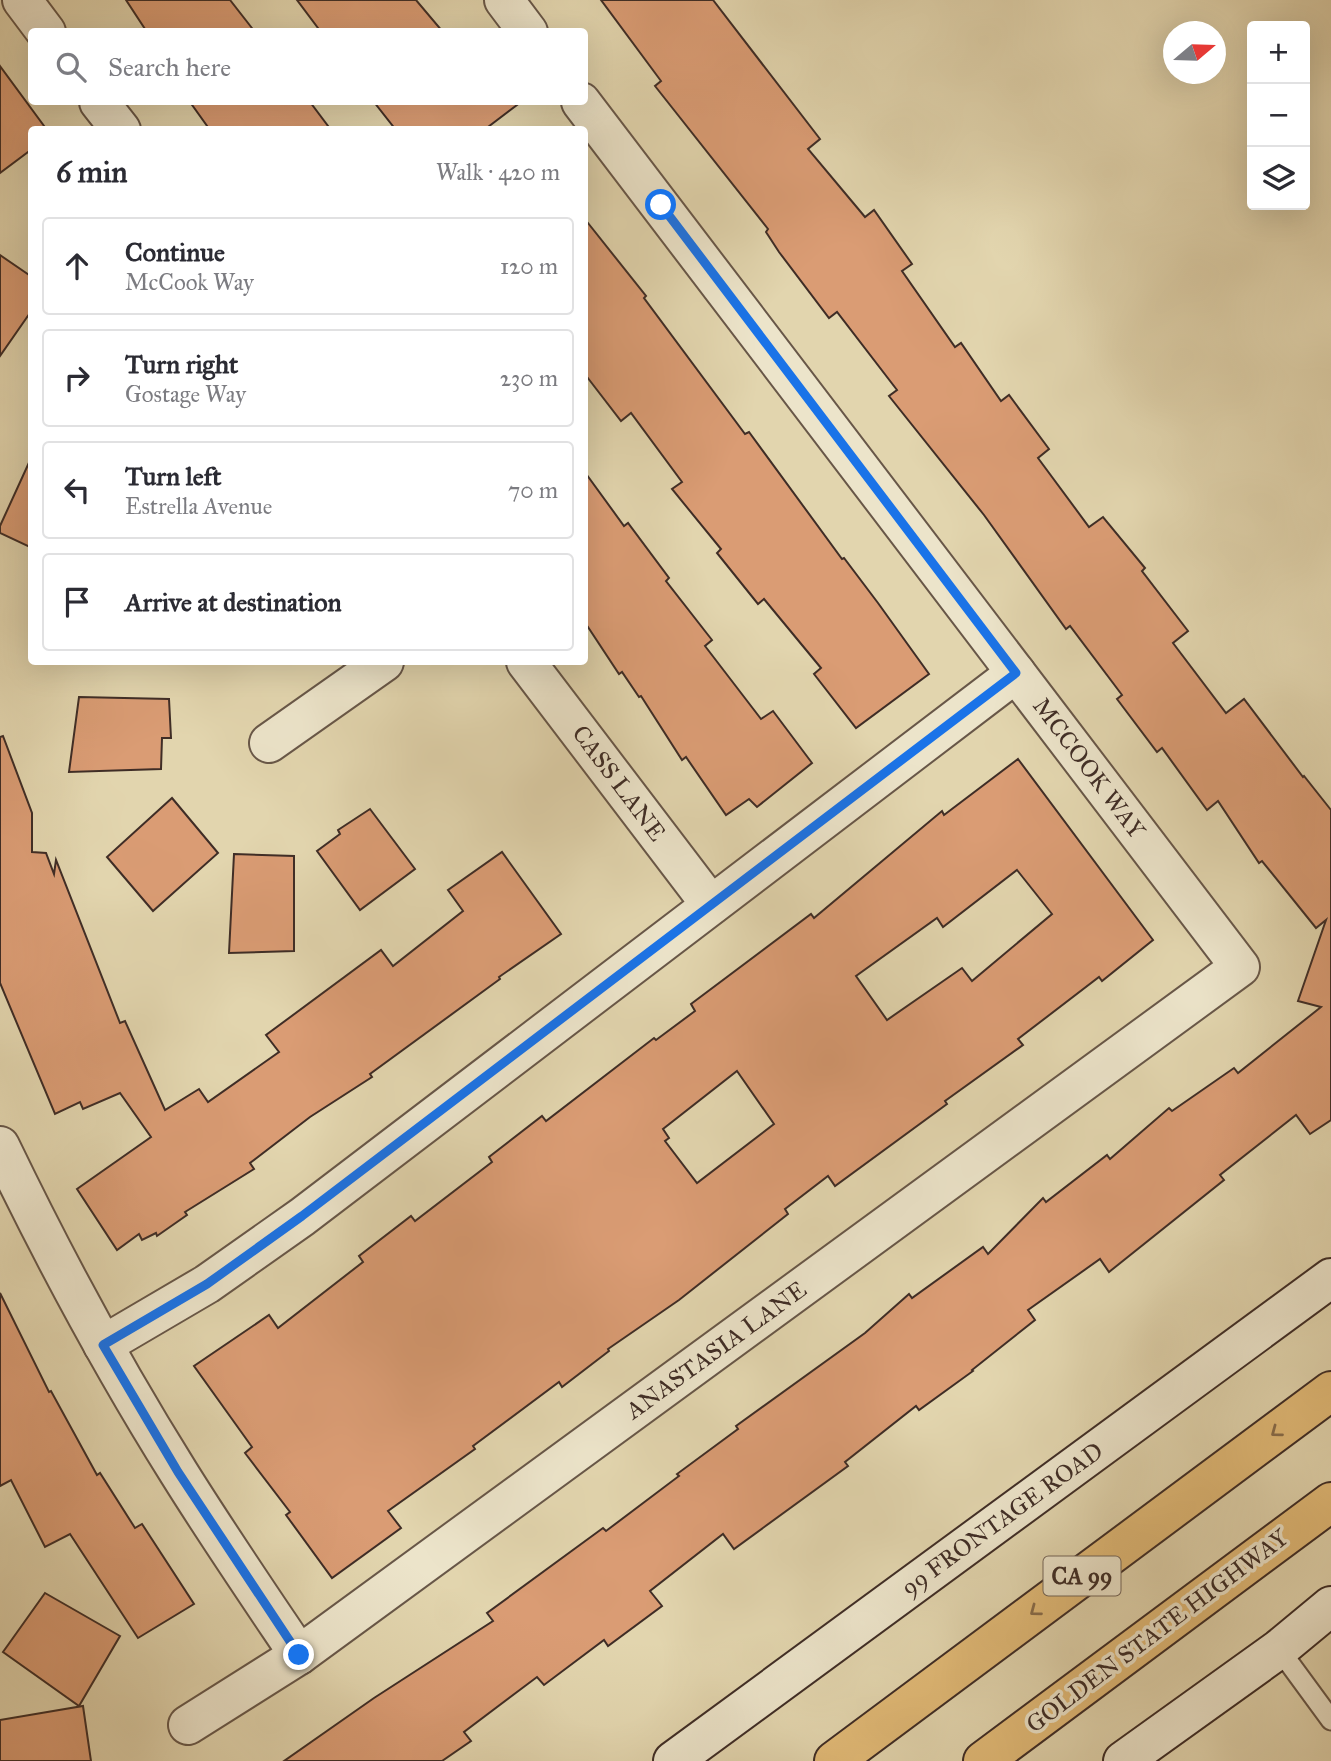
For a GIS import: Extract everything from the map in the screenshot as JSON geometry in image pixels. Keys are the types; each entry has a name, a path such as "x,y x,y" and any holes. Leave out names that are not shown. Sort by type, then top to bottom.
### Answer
{"highway":[{"name":"CA 99","path":"834,1761 1331,1391"},
{"name":"GOLDEN STATE HIGHWAY","path":"983,1761 1331,1502"}],"street":[{"path":"22,0 43,28"},
{"path":"504,0 525,28"},
{"path":"101,105 118,126"},
{"name":"MCCOOK WAY","path":"583,105 1240,967"},
{"path":"269,743 380,665"},
{"name":"CASS LANE","path":"528,665 711,905"},
{"path":"103,1345 207,1284 302,1216 1016,673"},
{"name":"ANASTASIA LANE","path":"188,1725 299,1655 1240,967"},
{"path":"0,1146 103,1345 178,1472 299,1655"},
{"name":"99 FRONTAGE ROAD","path":"673,1761 1331,1278"},
{"path":"1124,1761 1279,1649 1331,1606"}],"lane":[{"path":"1279,1649 1331,1720"}],"building":[{"path":"126,0 230,0 252,28 144,28"},
{"path":"297,0 416,0 440,28 318,28"},
{"path":"601,0 713,0 820,139 808,149 865,217 874,210 912,264 902,271 955,347 961,343 1001,401 1009,395 1049,449 1038,458 1089,527 1103,517 1145,568 1142,571 1188,631 1173,643 1226,713 1244,699 1331,810 1331,1120 1310,1134 1296,1115 1220,1175 1224,1180 1109,1272 1100,1259 1028,1310 1035,1320 973,1371 919,1410 916,1406 845,1462 848,1466 734,1549 723,1534 650,1591 662,1606 608,1646 604,1640 544,1685 537,1677 464,1732 471,1741 442,1761 284,1761 374,1698 493,1621 487,1613 603,1528 606,1531 679,1476 677,1474 738,1429 736,1426 865,1333 909,1294 912,1298 983,1247 988,1254 1043,1198 1046,1202 1107,1155 1110,1159 1169,1108 1172,1111 1234,1068 1238,1073 1321,1007 1298,1001 1326,920 1316,928 1262,861 1259,863 1218,801 1207,810 1162,748 1157,752 1117,699 1122,695 1070,626 1066,629 984,515 889,396 897,390 837,312 829,318 779,252 766,232 768,229 655,86 661,81"},
{"path":"0,66 44,126 28,126 28,152 0,173"},
{"path":"192,105 312,105 328,126 207,126"},
{"path":"376,105 517,105 489,126 393,126"},
{"path":"588,223 646,296 644,298 745,434 749,432 929,674 856,728 814,674 821,668 764,599 758,604 717,553 721,549 672,489 682,482 631,413 621,421 588,378"},
{"path":"0,255 28,274 28,316 0,356"},
{"path":"28,465 28,546 0,533 0,526"},
{"path":"588,476 624,526 628,523 669,578 666,581 712,640 705,646 761,719 773,711 812,763 757,807 749,799 726,815 686,757 682,760 641,696 639,697 622,672 619,674 588,627"},
{"path":"79,697 169,699 171,738 162,738 161,769 69,772"},
{"path":"3,736 32,813 32,852 46,853 54,874 56,860 120,1023 125,1021 165,1110 199,1089 208,1102 279,1052 266,1035 381,950 393,966 463,911 448,890 502,852 561,934 370,1074 372,1077 310,1117 250,1163 254,1169 185,1212 187,1215 157,1236 156,1233 142,1240 139,1234 117,1250 77,1189 151,1137 120,1093 83,1109 80,1102 55,1114 0,983 0,737"},
{"path":"1018,759 1153,940 1102,981 1099,977 1018,1039 1023,1045 945,1101 947,1104 835,1186 828,1176 785,1209 788,1214 679,1300 608,1349 609,1351 562,1387 559,1382 473,1446 475,1449 388,1511 401,1528 332,1578 286,1515 290,1512 245,1453 252,1447 194,1366 269,1315 278,1328 363,1262 359,1256 411,1216 415,1221 492,1162 489,1157 542,1116 546,1121 654,1038 656,1040 695,1011 691,1004 811,914 814,918 942,811 944,815","holes":["1017,870 1052,914 972,981 962,968 887,1020 856,976 937,918 943,927","737,1071 774,1124 697,1183 665,1141 669,1138 663,1129"]},
{"path":"172,798 218,853 153,911 107,857"},
{"path":"370,809 415,869 360,910 317,851 340,834 338,830"},
{"path":"234,854 294,856 294,951 229,953"},
{"path":"0,1293 49,1392 51,1391 97,1475 100,1473 135,1528 142,1524 194,1604 138,1638 70,1534 45,1547 11,1480 0,1486"},
{"path":"45,1593 120,1636 79,1706 3,1652"},
{"path":"83,1706 91,1761 0,1761 0,1720"}],"route":[{"path":"299,1655 178,1472 103,1345 207,1284 302,1216 1016,673 661,205"}]}
